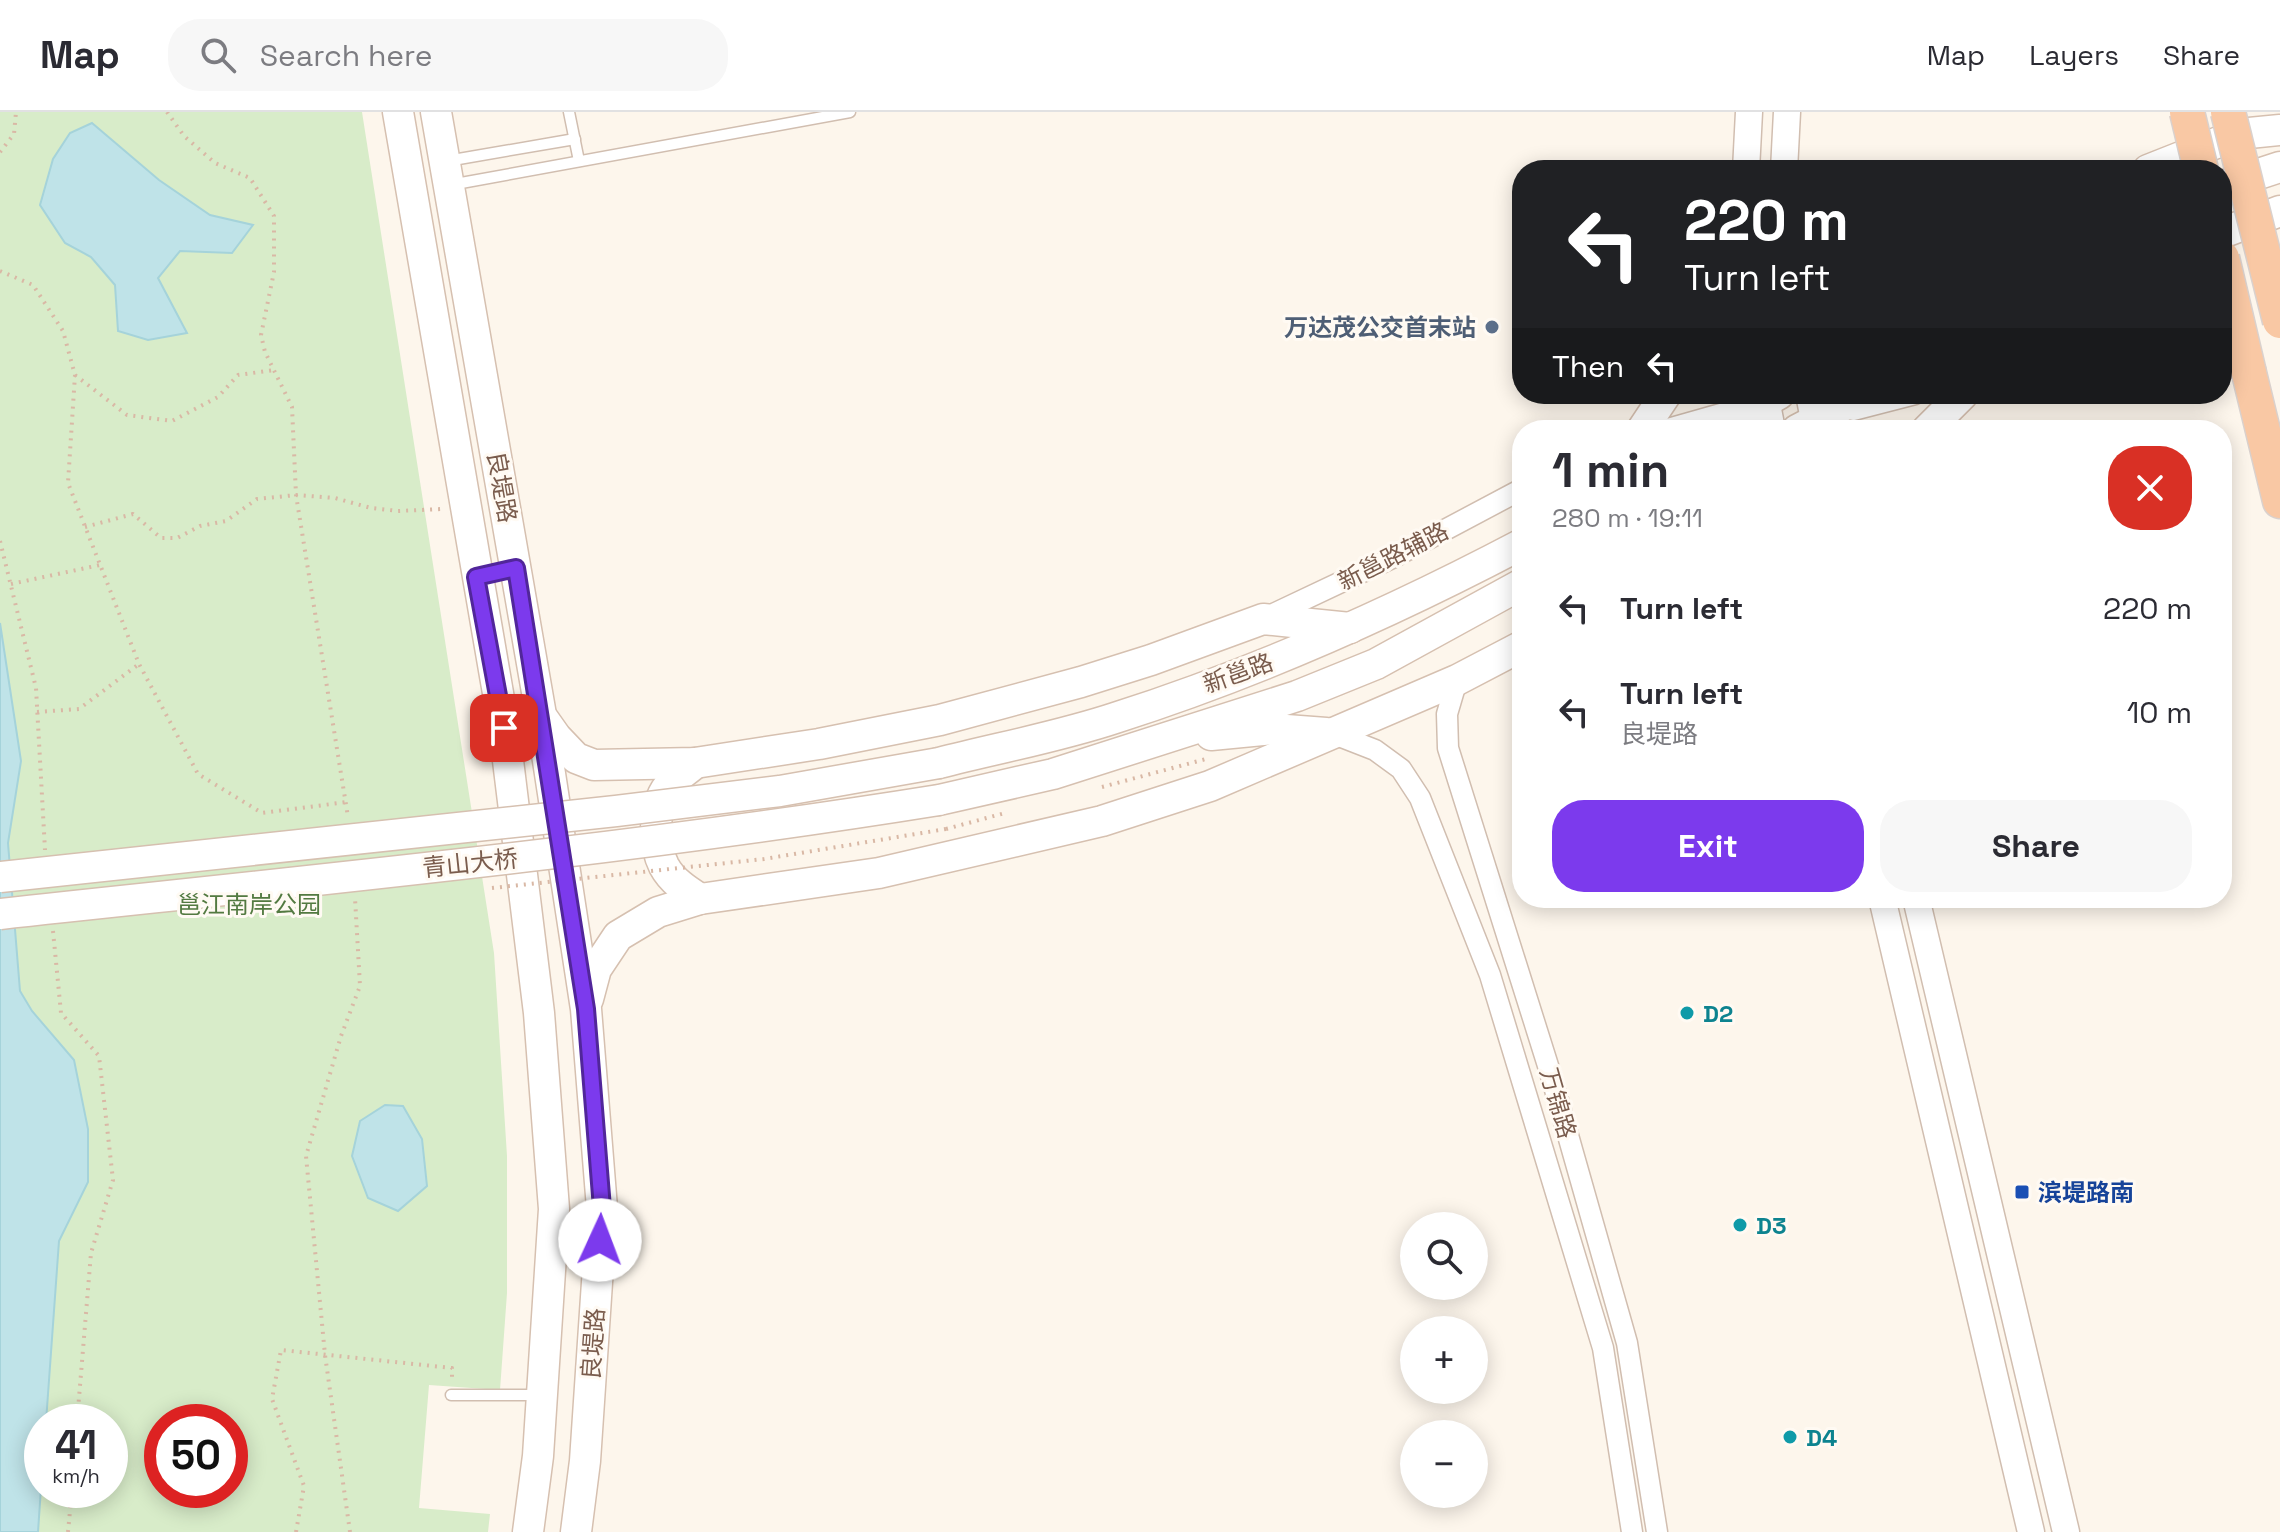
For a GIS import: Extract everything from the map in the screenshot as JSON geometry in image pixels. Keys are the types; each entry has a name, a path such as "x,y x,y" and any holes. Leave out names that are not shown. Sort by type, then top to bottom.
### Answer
{"highway":[{"path":"2187,112 2199,160"},
{"path":"2234,123 2280,321"},
{"path":"2232,301 2280,501"}],"main road":[{"name":"良堤路","path":"398,112 504,728 539,1013 554,1209 538,1456 528,1532"},
{"name":"良堤路","path":"436,112 541,715 586,1009 602,1208 585,1461 576,1532"},
{"path":"2166,160 2234,123 2280,130"},
{"path":"2232,183 2280,167"},
{"path":"2232,229 2280,211"},
{"path":"1809,418 1842,404"},
{"path":"1937,420 1953,404"},
{"path":"1737,420 1770,405"},
{"name":"新邕路","path":"939,763 1114,719 1260,667 1447,583 1512,549"},
{"path":"476,577 516,568"},
{"name":"新邕路","path":"942,814 1053,774 1297,696 1376,664 1512,589"},
{"path":"541,715 576,758 594,765 695,763 819,744 940,720 1081,682 1263,619 1350,628"},
{"path":"1196,688 1227,666 1263,619"},
{"path":"586,1009 596,969 618,936 658,912 700,899 879,873 1102,821 1210,786 1457,680 1512,651"},
{"path":"1165,739 1273,729 1334,734"},
{"path":"695,763 671,783 659,801 657,833 663,865 678,884 700,899"},
{"name":"青山大桥","path":"0,877 780,791 939,763"},
{"name":"青山大桥","path":"0,914 617,847 780,826 942,814"}],"street":[{"path":"1747,160 1749,112"},
{"path":"1785,160 1787,112"},
{"path":"2234,123 2280,116"},
{"path":"2232,279 2274,264"},
{"path":"1809,418 1871,404"},
{"path":"1706,420 1770,405"},
{"name":"新邕路辅路","path":"1263,619 1394,557 1512,494"},
{"name":"万锦路","path":"1457,680 1447,714 1448,748 1550,1072 1627,1343 1657,1532"},
{"name":"万锦路","path":"1334,734 1375,750 1401,769 1420,798 1490,975 1603,1348 1632,1532"},
{"path":"1884,908 2031,1532"},
{"path":"1918,908 2066,1532"}],"lane":[{"path":"569,112 579,161"},
{"path":"447,174 579,161 850,112"},
{"path":"447,174 575,139"},
{"path":"451,1395 542,1395"}],"path":[{"path":"0,152 14,134 16,112"},
{"path":"167,112 184,136 215,163 250,178 274,216 274,272 261,335 292,407 296,495 348,818"},
{"path":"208,157 213,152"},
{"path":"0,271 33,285 63,331 75,375 68,483 139,664 198,774 262,813 347,802"},
{"path":"75,375 127,415 172,421 218,397 238,375 274,370"},
{"path":"85,527 133,514 161,538 177,538 200,526 226,521 257,499 296,495 335,498 371,508 398,511 441,509"},
{"path":"0,541 36,688 46,859"},
{"path":"11,584 100,565"},
{"path":"37,712 79,709 139,664"},
{"path":"1093,789 1212,757"},
{"path":"942,814 1005,813"},
{"path":"350,1532 325,1355 306,1156 341,1036 360,986 355,893"},
{"path":"52,921 61,1013 99,1056 113,1180 91,1253 78,1404"},
{"path":"296,1532 304,1486 272,1399 281,1350 452,1368 451,1395"},
{"path":"68,1532 70,1508"}],"green space":[{"name":"邕江南岸公园","path":"0,112 362,112 494,953 507,1156 507,1293 500,1390 429,1385 419,1508 490,1514 488,1532 38,1532 40,1508 128,1508 128,1404 47,1404 59,1241 88,1182 88,1129 74,1060 32,1011 20,991 8,843 21,761 0,623"}],"water":[{"path":"92,123 159,180 210,215 253,225 232,253 180,251 158,278 187,333 148,340 118,331 115,285 91,257 65,243 40,205 53,159 70,133"},
{"path":"0,623 21,761 8,843 20,991 32,1011 74,1060 88,1129 88,1182 59,1241 47,1404 24,1404 24,1508 40,1508 38,1532 0,1532"},
{"path":"385,1105 403,1106 422,1139 427,1186 398,1211 368,1198 352,1156 360,1121"}],"place":[{"name":"万达茂公交首末站","path":"1492,327"},
{"name":"D2","path":"1687,1013"},
{"name":"滨堤路南","path":"2022,1192"},
{"name":"D3","path":"1740,1225"},
{"name":"D4","path":"1790,1437"}],"route":[{"path":"504,728 476,577 516,568 586,1009 602,1208 600,1240"}]}
